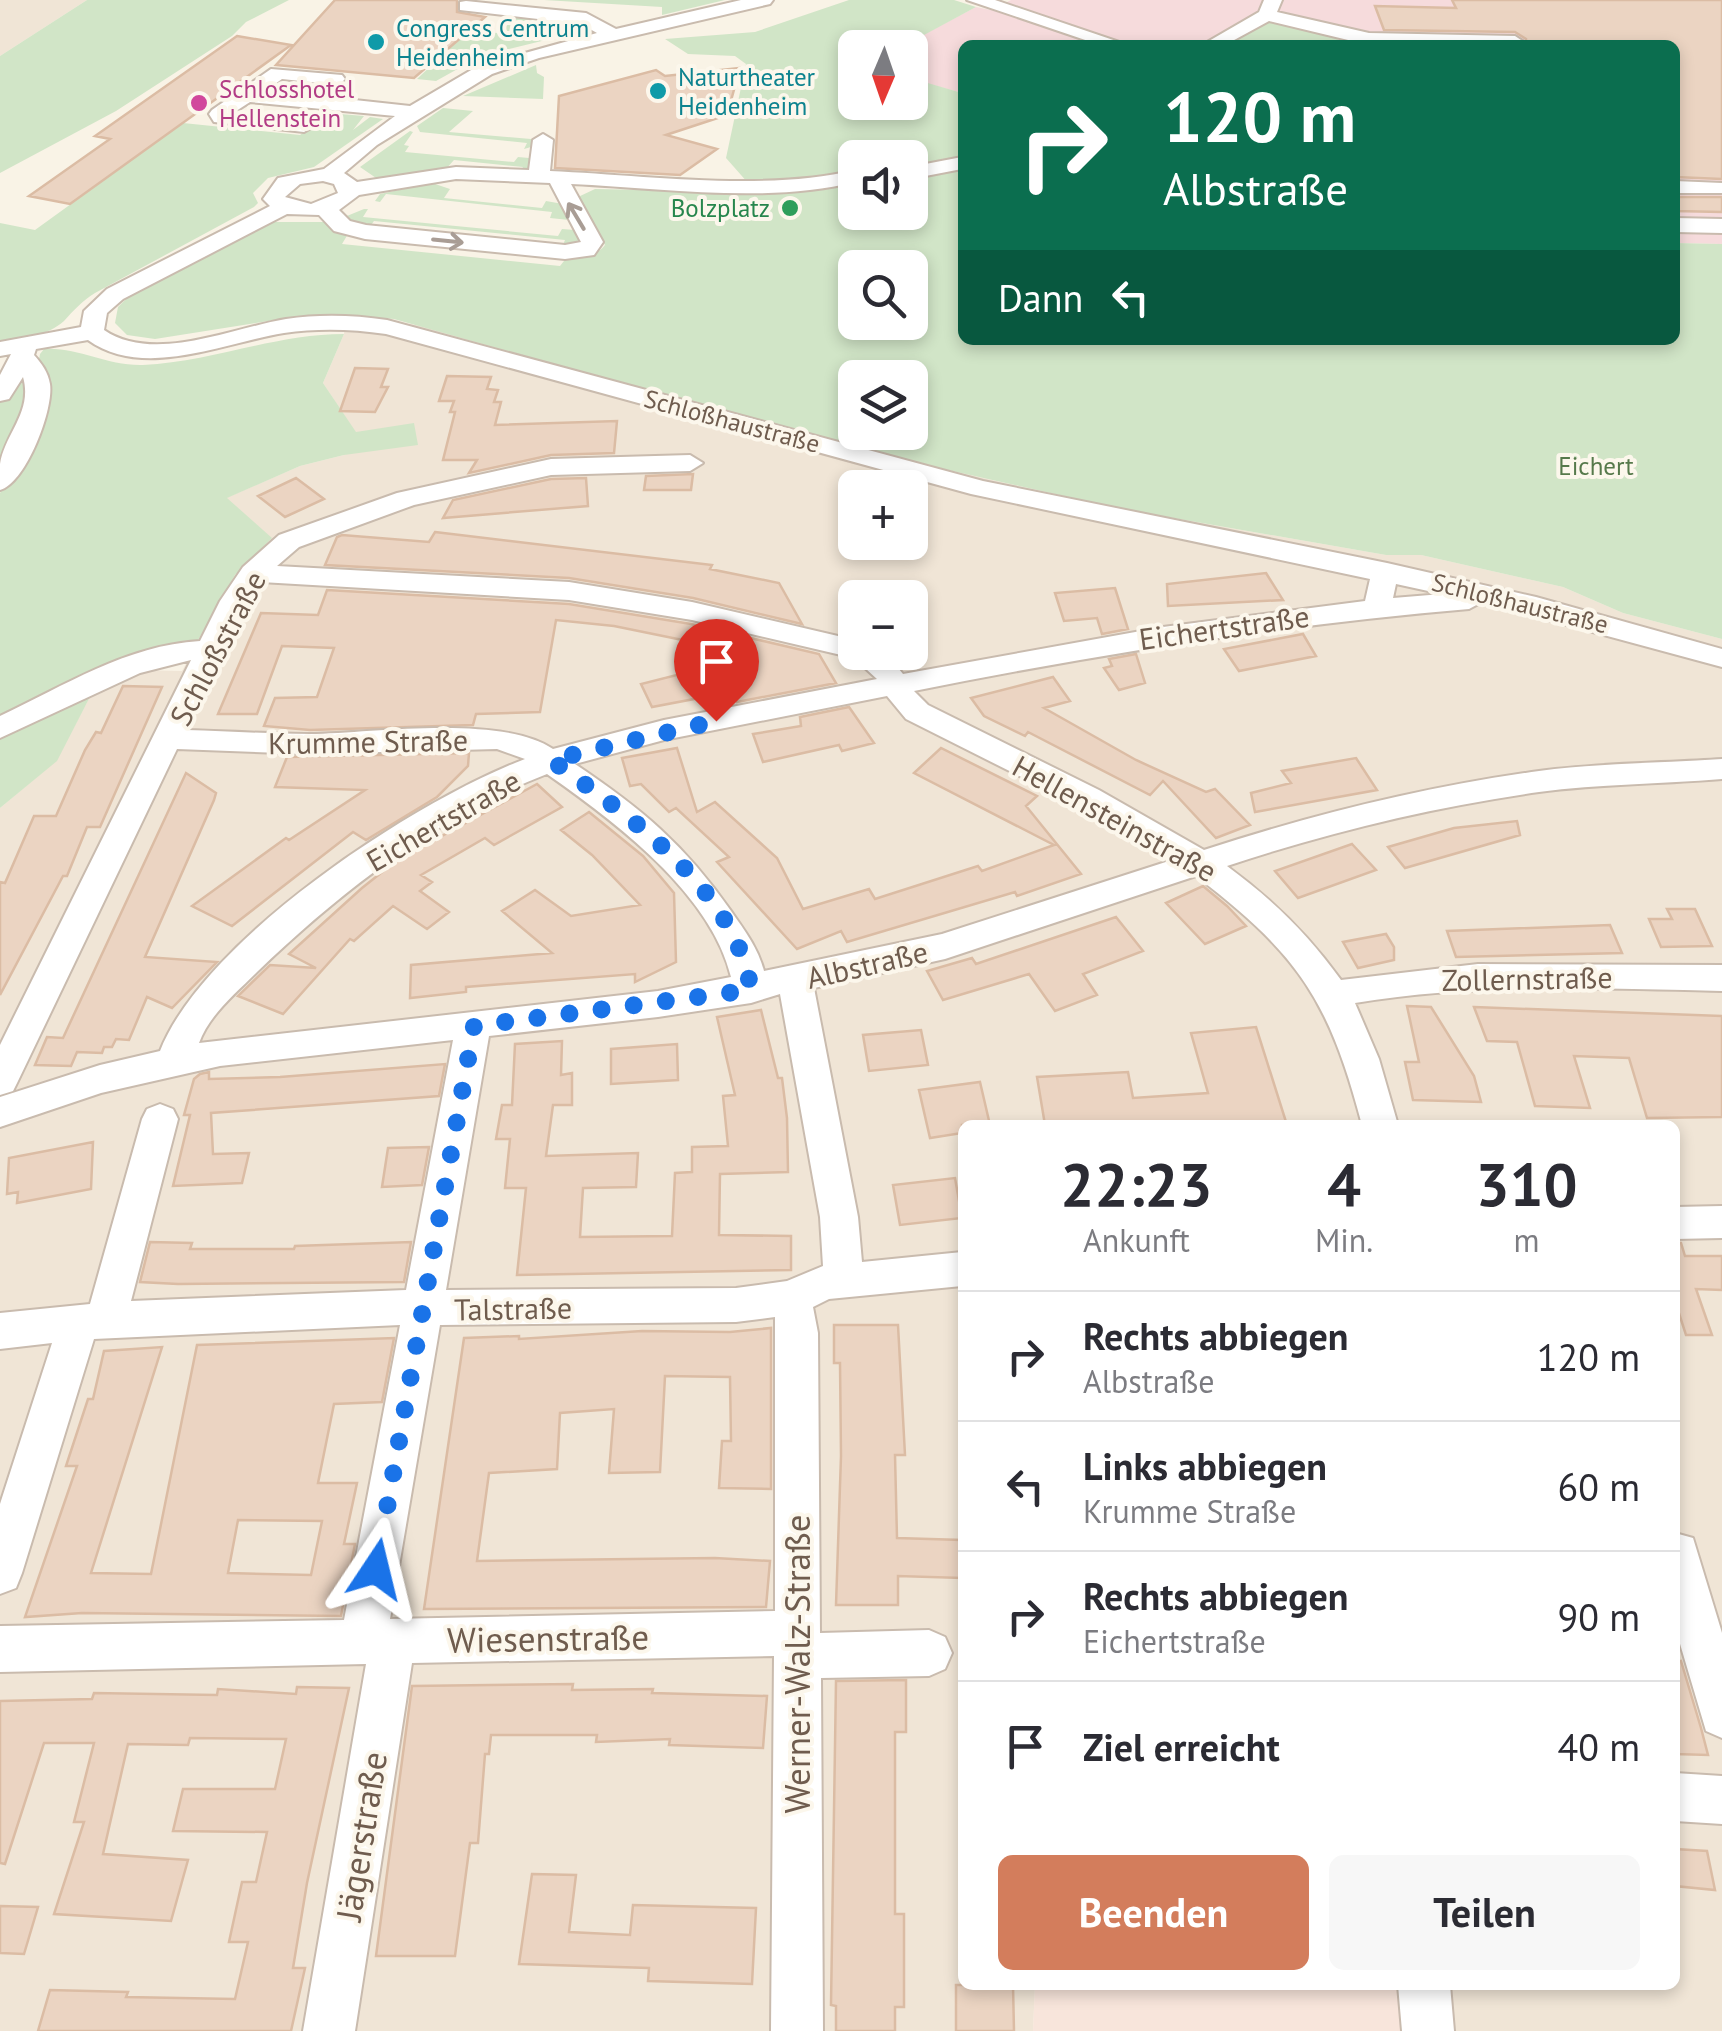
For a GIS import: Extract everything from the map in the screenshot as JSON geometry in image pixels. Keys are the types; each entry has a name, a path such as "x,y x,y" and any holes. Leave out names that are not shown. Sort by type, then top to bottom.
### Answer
{"street":[{"path":"688,18 716,0"},
{"path":"976,0 1104,40"},
{"path":"466,6 535,6 586,19 614,35"},
{"path":"328,176 352,154 414,112 454,86 496,66 688,18 760,6"},
{"path":"1271,6 1369,40"},
{"path":"1219,40 1271,6 1347,18"},
{"path":"304,126 218,116 278,73 335,80 311,102"},
{"path":"244,95 414,112"},
{"path":"273,194 324,208 342,226 365,232 565,252 586,250 592,242 562,191 549,179 543,140"},
{"path":"928,169 958,164"},
{"path":"324,208 342,200 350,190 456,172 748,185 838,180"},
{"path":"928,175 958,181"},
{"path":"16,350 92,332 96,311 115,294 296,178 328,176 346,181 350,190"},
{"path":"1680,188 1714,188"},
{"path":"1680,225 1722,226"},
{"name":"Schloßhaustraße","path":"92,332 115,347 145,351 300,324 387,327 1035,502 1387,571 1627,629 1722,658"},
{"path":"0,394 16,350"},
{"path":"0,482 27,438 36,406 35,373 16,350"},
{"name":"Schloßstraße","path":"0,1080 210,650 252,572 277,548 304,534 450,486 562,466 690,463"},
{"path":"1380,608 1379,593 1387,571"},
{"path":"252,572 569,592 692,611 838,644"},
{"name":"Eichertstraße","path":"175,1060 187,1028 199,1010 302,913 379,854 440,815 551,760 596,747 895,685 1176,632 1465,602 1483,593"},
{"path":"0,728 139,662 182,650 210,650"},
{"name":"Hellensteinstraße","path":"886,670 917,712 1203,864 1282,927 1333,994 1357,1044 1379,1120"},
{"name":"Krumme Straße","path":"168,738 308,744 497,739 529,747 628,815 686,871 742,953 751,990"},
{"name":"Albstraße","path":"0,1112 100,1078 175,1060 751,990 945,946 1328,822 1459,793 1584,777 1722,770"},
{"name":"Zollernstraße","path":"1333,994 1423,980 1501,975 1722,978"},
{"path":"796,980 835,1192 844,1280"},
{"name":"Jägerstraße","path":"329,2031 421,1310 474,1026"},
{"path":"0,1573 9,1516 92,1321 160,1119"},
{"path":"1680,1223 1722,1222"},
{"name":"Talstraße","path":"0,1331 92,1321 736,1305 792,1298 825,1282 958,1269"},
{"name":"Werner-Walz-Straße","path":"792,1298 798,1333 797,2031"},
{"path":"1680,1565 1722,1715"},
{"name":"Wiesenstraße","path":"0,1650 378,1642 797,1644 929,1654"},
{"path":"1680,1797 1722,1800"},
{"path":"1424,1990 1428,2031"}],"shaded area":[{"path":"0,0 87,0 0,56"},
{"path":"1011,0 1722,0 1722,244 1680,243 1680,40 958,40 958,92 928,84 928,32 976,7 991,10"},
{"path":"346,315 423,326 838,444 838,450 859,450 1122,509 1386,555 1421,555 1563,587 1623,613 1722,639 1722,2031 1409,2031 1406,1990 1680,1990 1680,1120 958,1120 958,1990 1035,1990 1033,2031 0,2031 0,808 56,761 94,689 134,670 182,671 235,575 271,538 226,498 300,466 344,455 414,424 356,433 323,383 344,334"},
{"path":"1035,1990 1406,1990 1409,2031 1033,2031"}],"green space":[{"path":"87,0 289,0 246,22 232,36 116,111 0,173 0,56"},
{"path":"544,0 725,0 662,15 662,7"},
{"name":"Eichert","path":"849,0 954,0 976,7 928,33 838,30 838,120 928,120 928,83 958,92 958,345 1680,345 1680,243 1722,244 1722,639 1623,613 1563,587 1421,555 1386,555 1122,509 859,450 928,450 928,360 838,360 838,444 394,319 346,315 287,318 155,339 127,335 115,323 118,307 132,293 274,222 329,222 348,234 342,244 560,266 568,256 589,255 605,245 578,197 595,189 756,192 726,158 746,64 735,56 688,54 665,39 755,32"},
{"path":"1277,14 1339,40 1233,40"},
{"path":"524,15 569,19 595,28 481,56 436,81 417,79 468,31 498,33 510,19"},
{"path":"536,65 537,73 544,77 543,99 463,96"},
{"path":"443,108 473,111 449,132 531,139 531,147 524,149 527,143 420,132 417,126"},
{"path":"328,113 364,116 353,130 370,117 383,119 314,167 268,178 253,193 258,203 254,207 95,293 58,326 0,344 0,223 35,230 183,123 300,135"},
{"path":"413,132 404,145 409,146 405,152 514,162 518,157 529,158 530,171 519,174 523,167 454,160 445,170 379,180 360,167"},
{"path":"432,183 450,189 444,198 542,208 546,201 563,204 569,220 550,218 552,212 386,194 380,202 375,201 380,194"},
{"path":"368,209 363,217 558,236 562,229 575,230 584,242 562,247 565,240 374,221 368,229 342,218"},
{"path":"344,334 323,383 356,432 414,423 418,445 344,455 300,466 227,498 272,538 235,575 197,642 168,645 94,689 57,761 0,808 0,493 19,464 40,354 44,349 56,349 143,365 293,338"},
{"path":"25,370 31,395 0,473 0,400"}],"building":[{"name":"Congress Centrum Heidenheim","path":"335,0 457,0 457,12 485,17 414,78 276,65"},
{"path":"1452,0 1722,0 1722,179 1680,177 1680,40 1526,40 1515,32 1384,30 1375,6 1456,8"},
{"path":"237,36 291,45 70,204 29,196 110,139 95,136"},
{"path":"740,68 727,115 666,135 717,149 680,175 555,168 559,96 656,70 665,76"},
{"path":"1680,197 1722,197 1722,212 1680,211"},
{"path":"355,368 388,369 381,387 388,387 375,412 340,411"},
{"path":"447,376 491,377 487,389 498,390 494,402 501,402 495,425 617,421 614,453 551,455 469,473 477,460 443,460 455,412 450,412 454,401 439,401"},
{"path":"693,474 691,490 644,490 646,476"},
{"path":"296,478 324,499 285,517 258,496"},
{"path":"586,478 588,506 443,518 453,500 551,479"},
{"path":"435,532 712,565 710,569 779,583 802,624 693,598 569,578 325,565 337,537 342,535 429,542"},
{"path":"1266,573 1283,600 1168,606 1167,584"},
{"path":"1115,588 1128,629 1102,634 1097,618 1064,621 1055,593"},
{"path":"327,590 569,604 691,624 819,654 836,683 737,702 731,692 652,707 641,684 756,655 614,626 556,620 540,712 476,714 473,725 310,730 264,726 275,698 317,697 334,648 282,646 257,714 218,714 261,613 318,615"},
{"path":"1303,634 1316,656 1239,671 1224,649"},
{"path":"1136,654 1145,683 1119,690 1104,668 1112,666 1109,659"},
{"path":"1053,677 1070,701 1044,708 1136,760 1206,792 1215,789 1250,825 1216,838 1163,781 1150,795 1028,732 1025,736 984,716 971,698"},
{"path":"123,686 162,687 100,827 87,827 67,876 63,876 0,995 0,882 5,883 34,816 56,816 85,750 96,732 101,733"},
{"path":"849,707 874,743 842,751 839,745 763,762 753,734 801,726 800,717"},
{"path":"677,748 697,812 715,802 777,858 803,909 869,889 875,899 978,866 982,871 1054,845 914,773 941,748 1037,796 1026,806 1081,874 1017,896 1015,892 847,942 841,931 797,949 717,862 729,857 676,808 669,812 641,784 630,786 622,758"},
{"path":"469,753 468,766 437,797 366,840 353,832 232,926 192,906 286,838 289,840 365,790 275,787 287,757"},
{"path":"1356,758 1377,790 1255,812 1251,793 1291,783 1282,771"},
{"path":"186,773 216,793 145,957 217,962 172,1008 147,997 129,1040 116,1039 102,1053 77,1052 71,1066 35,1065 47,1037 63,1038"},
{"path":"537,784 562,807 494,845 485,838 421,875 432,882 420,891 449,912 427,929 393,906 354,941 350,939 283,1014 238,996 270,965 316,968 289,954 362,888 396,861"},
{"path":"589,812 643,856 674,893 676,962 635,982 635,974 466,987 466,992 410,998 411,965 552,953 502,911 535,890 571,916 640,905 592,855 561,830"},
{"path":"1517,821 1520,835 1405,868 1388,847 1454,828"},
{"path":"1352,844 1376,870 1298,898 1275,871"},
{"path":"1203,886 1246,926 1205,944 1166,903"},
{"path":"1667,909 1695,909 1712,946 1661,947 1649,919 1672,919"},
{"path":"1116,917 1143,951 1083,974 1097,995 1055,1011 1029,974 943,1000 927,971 972,958 976,964"},
{"path":"1610,925 1622,953 1456,957 1447,931"},
{"path":"1386,934 1394,947 1394,960 1358,968 1343,942"},
{"path":"1407,1006 1431,1007 1474,1076 1481,1102 1413,1100 1405,1062 1419,1062"},
{"path":"1474,1007 1722,1016 1722,1117 1647,1118 1629,1058 1574,1056 1590,1108 1535,1106 1517,1042 1487,1041"},
{"path":"761,1010 778,1078 782,1078 788,1172 720,1174 719,1235 791,1236 791,1270 517,1275 526,1188 505,1188 510,1139 496,1139 502,1105 512,1105 515,1044 562,1041 561,1075 572,1073 572,1105 553,1105 546,1156 638,1153 636,1187 583,1188 580,1237 672,1236 675,1173 692,1172 692,1147 728,1146 723,1096 735,1095 717,1017"},
{"path":"1256,1027 1285,1120 1044,1120 1037,1077 1128,1072 1133,1098 1208,1093 1191,1033"},
{"path":"921,1030 928,1065 869,1071 863,1035"},
{"path":"677,1044 678,1080 611,1084 611,1049"},
{"path":"445,1064 439,1096 211,1113 213,1154 249,1153 242,1183 173,1186 190,1115 184,1115 194,1079 200,1074 209,1072 209,1079 280,1077"},
{"path":"980,1082 989,1120 958,1120 958,1134 930,1138 919,1090"},
{"path":"93,1142 91,1189 17,1203 18,1192 7,1194 9,1158"},
{"path":"429,1147 422,1185 382,1187 388,1148"},
{"path":"955,1178 958,1218 900,1225 893,1185"},
{"path":"150,1242 192,1243 190,1249 294,1249 411,1242 404,1282 178,1284 140,1282"},
{"path":"1680,1243 1685,1256 1722,1256 1722,1290 1696,1289 1712,1335 1686,1335 1680,1316"},
{"path":"834,1325 898,1325 905,1455 895,1455 897,1538 958,1540 958,1578 898,1576 898,1605 836,1605 841,1456 840,1363 834,1363"},
{"path":"771,1328 771,1489 719,1488 722,1441 731,1441 730,1377 665,1376 660,1472 609,1473 614,1409 560,1413 557,1469 489,1473 477,1561 770,1561 766,1607 424,1609 464,1338"},
{"path":"394,1338 382,1402 334,1404 318,1483 357,1483 344,1544 355,1544 341,1616 82,1613 25,1617 77,1466 66,1466 88,1399 93,1399 104,1351 162,1347 91,1573 151,1574 197,1345","holes":["238,1520 322,1521 311,1575 228,1573"]},
{"path":"1681,1661 1708,1755 1680,1754"},
{"path":"906,1680 906,1732 895,1732 895,1914 904,1914 904,2007 895,2007 895,2031 836,2031 836,2006 831,2005 836,1681"},
{"path":"573,1684 572,1690 653,1689 652,1693 767,1696 763,1748 669,1745 670,1739 596,1742 597,1735 491,1735 489,1754 485,1754 478,1843 470,1843 455,1956 376,1956 412,1686"},
{"path":"297,1687 349,1688 307,1883 293,1968 305,1968 291,2031 38,2031 50,1990 128,1992 126,1997 235,1999 248,1942 229,1942 242,1882 256,1882 267,1832 173,1831 183,1789 275,1789 286,1739 190,1738 188,1745 128,1744 103,1854 188,1860 171,1921 54,1914 84,1822 74,1822 94,1743 44,1743 5,1864 0,1863 0,1701 92,1699 94,1693 217,1695 218,1689 296,1694"},
{"path":"1680,1849 1707,1851 1715,1890 1680,1886"},
{"path":"532,1874 576,1875 569,1932 630,1935 633,1905 756,1908 752,1984 648,1981 649,1968 519,1964"},
{"path":"0,1906 38,1907 24,1954 0,1953"},
{"path":"956,1985 958,1990 1013,1990 1014,2031 956,2031"}],"place":[{"name":"Congress Centrum Heidenheim","path":"376,42"},
{"name":"Naturtheater Heidenheim","path":"658,91"},
{"name":"Schlosshotel Hellenstein","path":"199,103"},
{"name":"Bolzplatz","path":"790,208"}],"route":[{"path":"376,1569 474,1026 751,990 742,953 686,871 628,815 551,760 716,721"}]}
